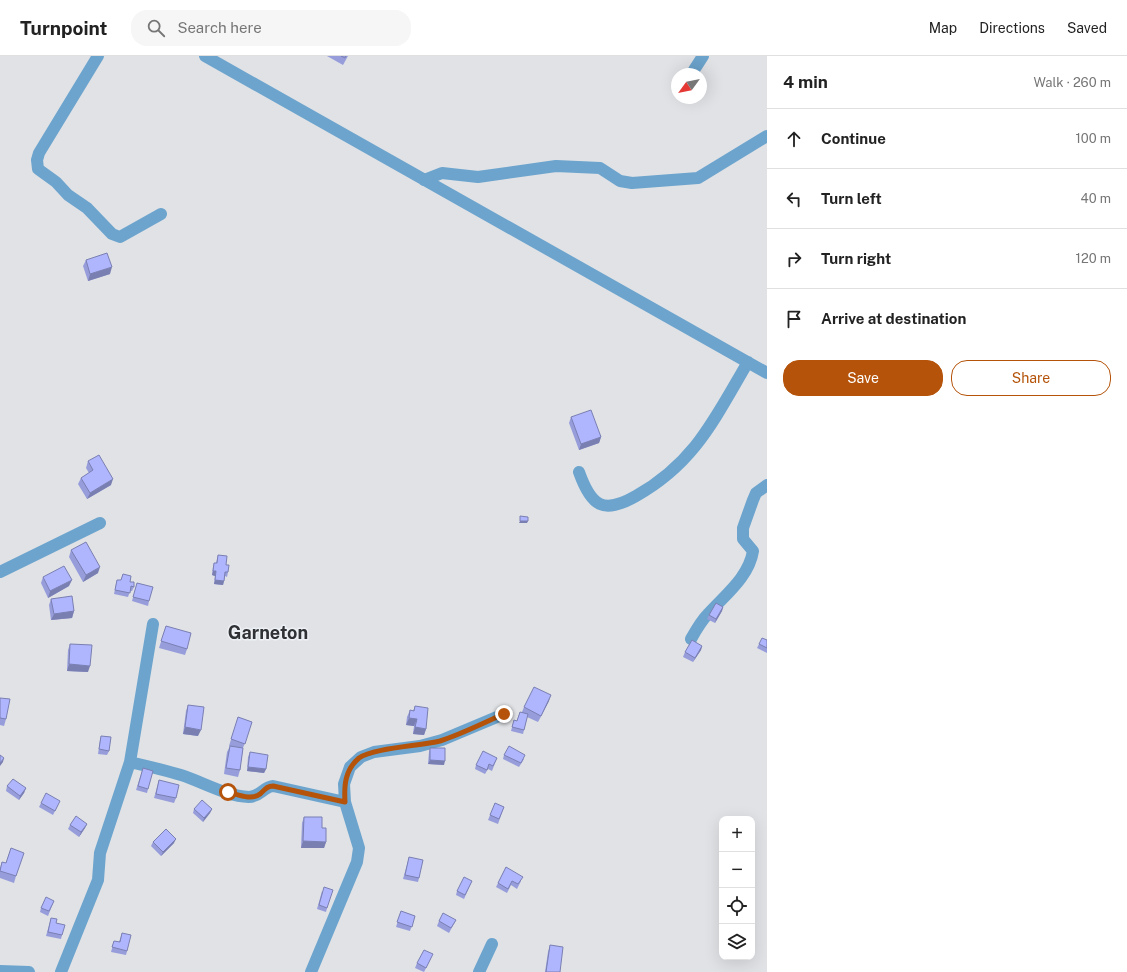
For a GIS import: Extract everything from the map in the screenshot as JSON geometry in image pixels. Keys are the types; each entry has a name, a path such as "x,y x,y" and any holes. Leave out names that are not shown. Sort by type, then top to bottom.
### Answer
{"street":[{"path":"98,56 39,153 36,160 38,169 56,182 68,195 88,208 112,234 120,237 161,214"},
{"path":"205,56 748,362 767,370"},
{"path":"695,68 702,56"},
{"path":"424,180 442,173 478,177 556,166 600,168 620,181 632,183 698,178 767,136"},
{"path":"579,472 584,487 593,500 603,507 614,506 652,487 690,455 706,433 748,362"},
{"path":"691,640 700,623 738,582 745,570 753,551 743,538 743,528 756,493 767,485"},
{"path":"0,572 100,523"},
{"path":"61,972 98,880 100,853 130,762 153,624"},
{"path":"311,972 357,862 359,848 345,802 344,784 350,767 360,757 374,752 420,746 442,740 504,714"},
{"path":"130,762 181,775 228,792 248,797 259,794 268,786 273,786 345,802"},
{"path":"479,972 492,944"},
{"path":"0,971 29,972"}],"building":[{"path":"107,253 112,267 90,274 86,260"},
{"path":"591,410 601,437 581,444 571,417"},
{"path":"99,455 113,479 90,493 81,478 93,470 88,461"},
{"path":"520,516 528,517 528,521 520,521"},
{"path":"86,542 100,567 86,575 71,550"},
{"path":"218,555 227,556 226,565 229,565 228,572 225,572 224,581 215,580 216,571 213,571 214,563 217,563"},
{"path":"64,566 72,580 50,591 43,577"},
{"path":"123,574 131,576 130,582 134,582 134,587 131,586 130,593 115,590 117,580 121,580"},
{"path":"137,583 153,587 149,601 133,597"},
{"path":"72,596 74,611 54,614 51,599"},
{"path":"716,603 723,607 716,619 709,615"},
{"path":"166,626 191,633 187,649 161,641"},
{"path":"762,638 767,640 767,648 759,644"},
{"path":"692,640 702,646 695,658 685,652"},
{"path":"70,644 92,645 90,666 69,664"},
{"path":"534,687 551,695 541,716 524,707"},
{"path":"0,698 10,699 6,719 0,718"},
{"path":"188,705 204,707 201,730 185,727"},
{"path":"415,706 428,708 426,729 415,727 417,719 409,718 410,710 414,711"},
{"path":"520,712 528,714 524,730 512,727 514,720 517,721"},
{"path":"238,717 252,722 245,744 231,739"},
{"path":"101,736 111,737 109,751 99,749"},
{"path":"230,746 243,748 240,770 226,768"},
{"path":"509,746 525,755 521,763 504,755"},
{"path":"430,748 445,748 445,761 430,760"},
{"path":"483,751 497,758 493,766 489,764 487,770 476,765"},
{"path":"250,752 268,755 266,769 248,767"},
{"path":"0,755 4,758 0,763"},
{"path":"143,768 153,771 148,789 138,786"},
{"path":"13,779 26,788 20,796 7,786"},
{"path":"159,780 179,785 176,798 156,794"},
{"path":"46,793 60,801 55,811 41,803"},
{"path":"202,800 212,809 204,818 194,809"},
{"path":"495,803 504,807 499,819 490,815"},
{"path":"76,816 87,824 81,832 70,825"},
{"path":"304,817 322,817 322,828 326,828 326,842 303,841"},
{"path":"166,829 176,839 163,852 153,842"},
{"path":"11,848 24,853 16,876 0,871 2,862 6,863"},
{"path":"409,857 423,860 419,878 405,875"},
{"path":"506,867 523,877 518,884 512,881 508,889 498,883"},
{"path":"464,877 472,881 465,895 457,891"},
{"path":"324,887 333,890 327,908 319,905"},
{"path":"46,897 54,901 49,911 41,908"},
{"path":"401,911 415,916 412,927 397,922"},
{"path":"443,913 456,920 451,928 439,921"},
{"path":"51,918 57,919 56,923 65,925 62,935 48,932"},
{"path":"122,933 131,935 127,951 112,947 114,941 120,942"},
{"path":"550,945 563,947 560,972 546,972"},
{"path":"424,950 433,954 426,968 417,963"}],"district":[{"name":"Garneton","path":"268,633"}],"route":[{"path":"228,792 254,797 268,786 273,786 345,802 344,784 350,767 360,757 374,752 420,746 442,740 504,714"}]}
